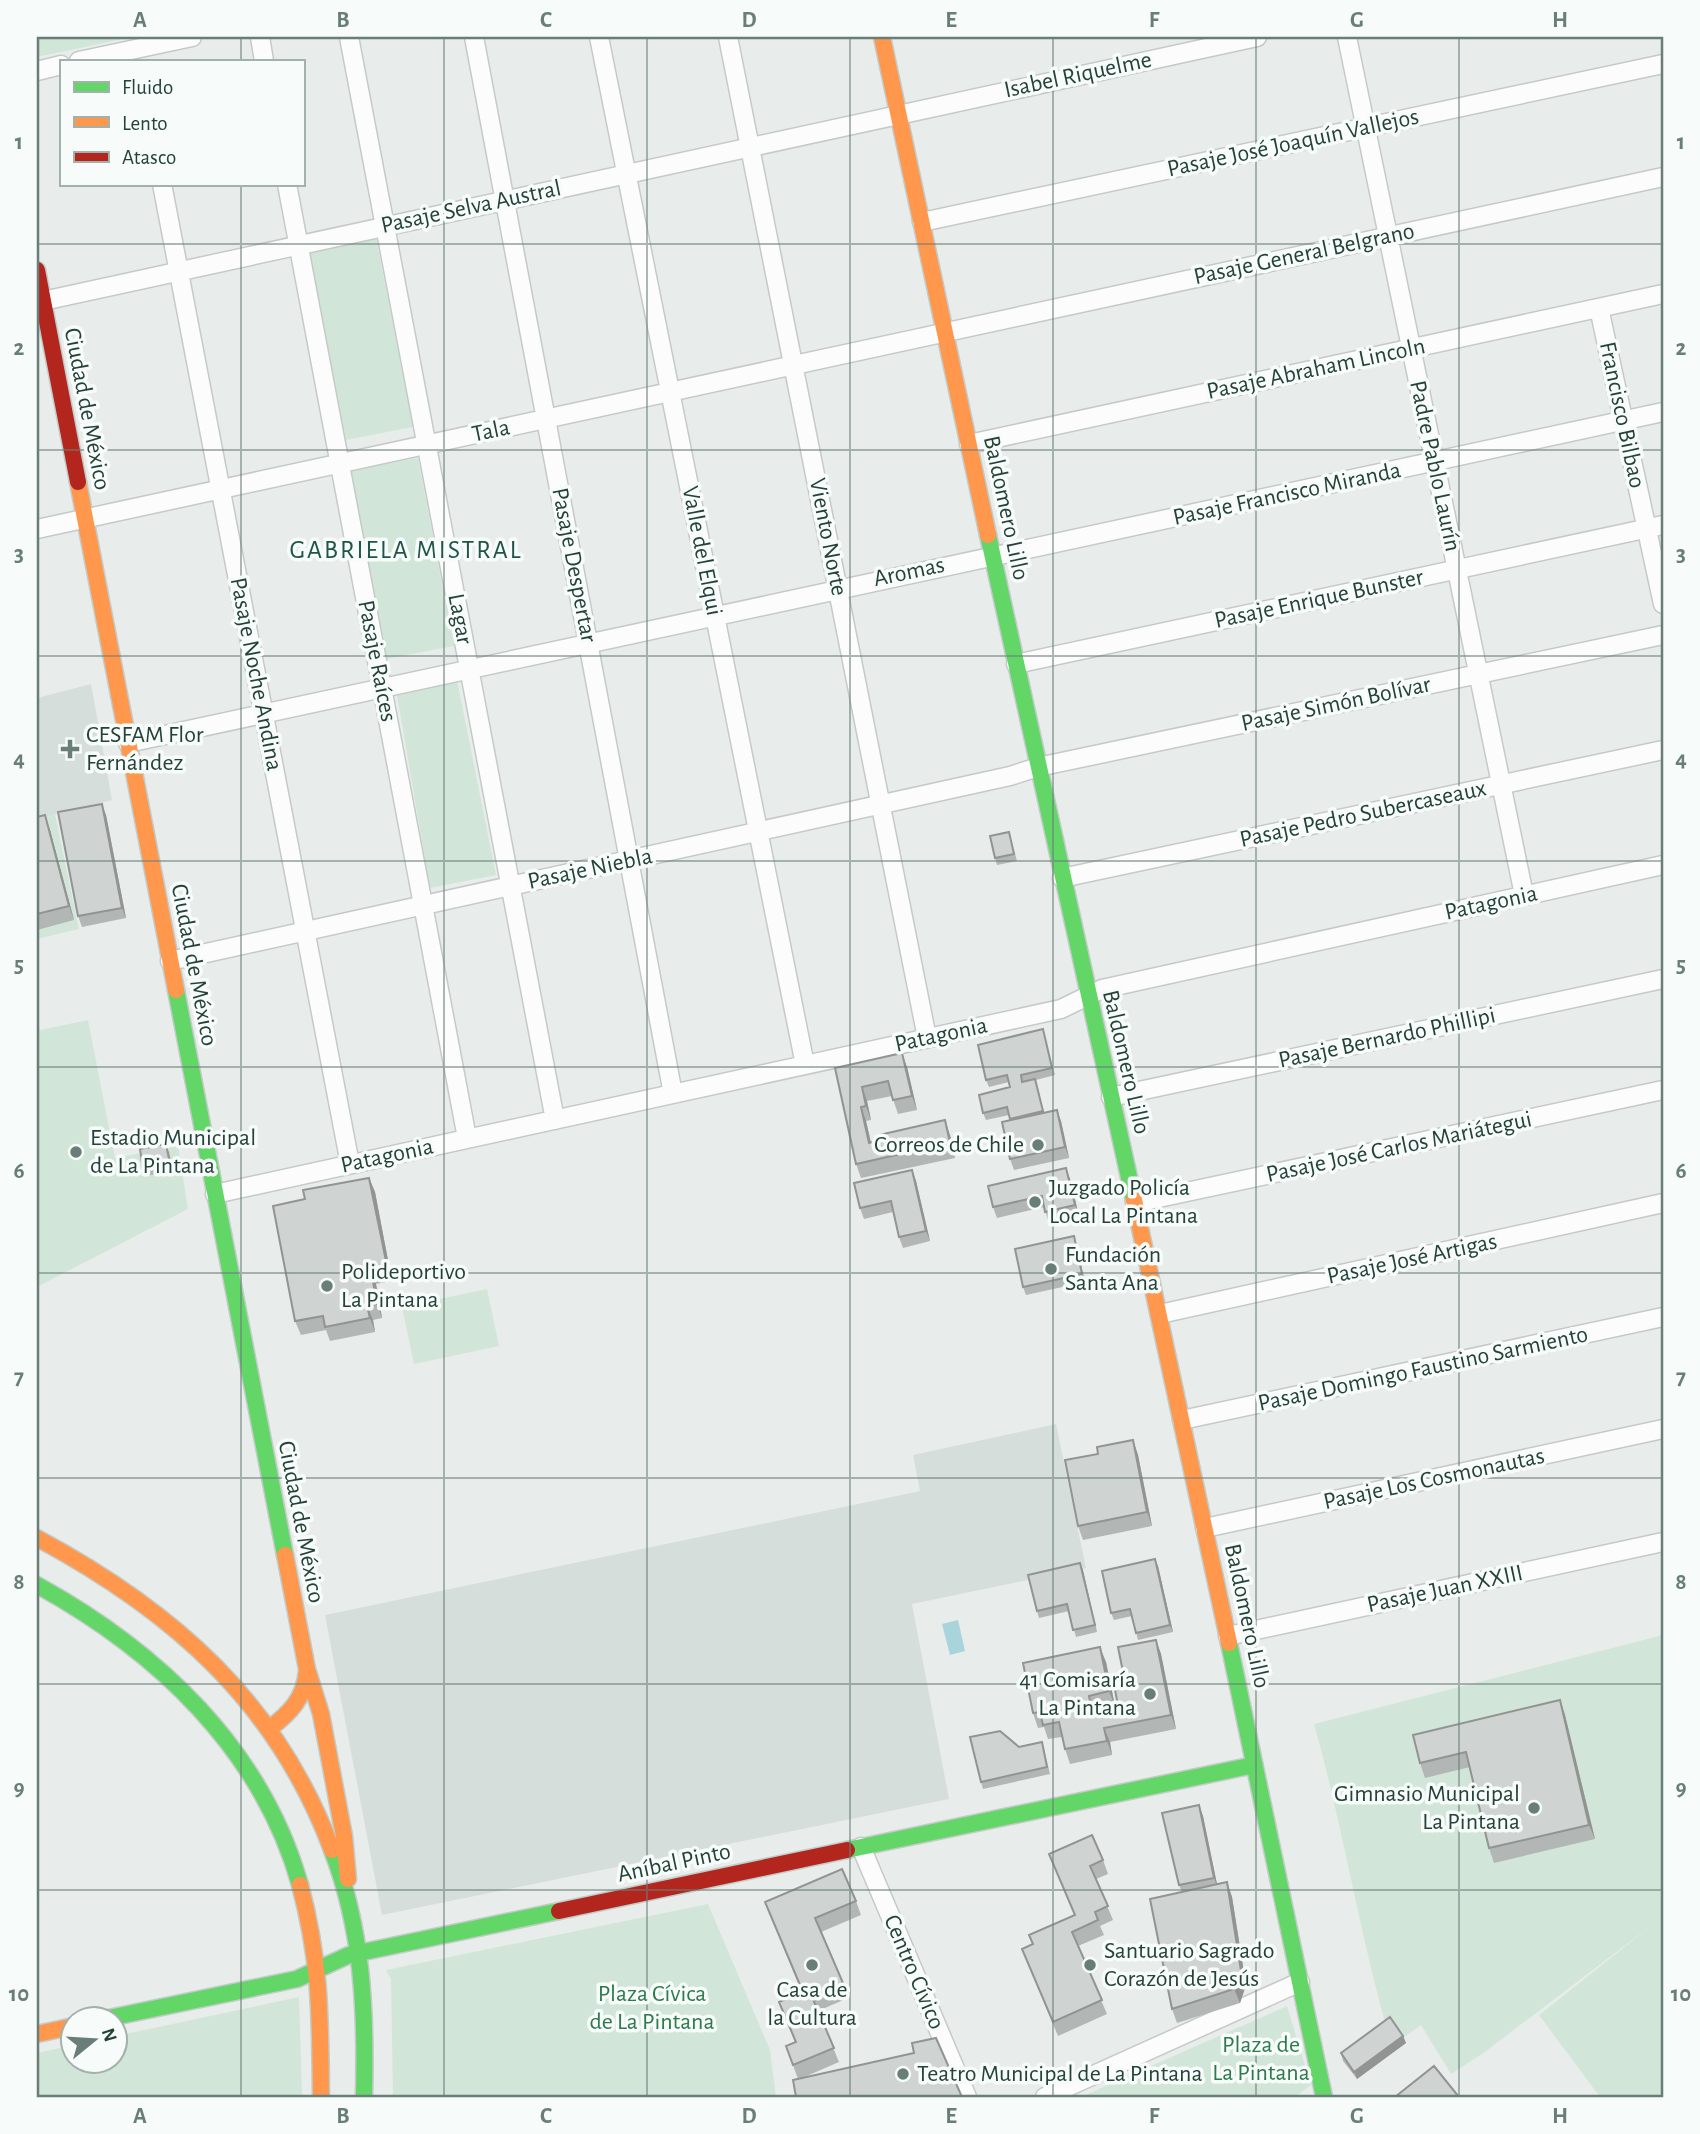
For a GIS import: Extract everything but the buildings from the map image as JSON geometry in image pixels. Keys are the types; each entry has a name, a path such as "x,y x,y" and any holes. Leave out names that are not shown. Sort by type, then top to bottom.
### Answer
{"street":[{"path":"89,60 138,55 192,37"},
{"path":"260,37 264,60"},
{"name":"Lagar","path":"349,37 555,1119"},
{"name":"Pasaje Despertar","path":"474,37 673,1094"},
{"name":"Valle del Elqui","path":"599,37 806,1065"},
{"name":"Viento Norte","path":"728,37 927,1038"},
{"name":"Baldomero Lillo","path":"883,37 1087,996 1160,1314 1324,2097"},
{"name":"Isabel Riquelme","path":"899,114 1257,37"},
{"name":"Padre Pablo Laurín","path":"1347,37 1524,895"},
{"name":"Pasaje José Joaquín Vallejos","path":"922,222 1663,64"},
{"path":"37,71 60,65"},
{"name":"Pasaje Selva Austral","path":"43,301 899,114"},
{"name":"Pasaje General Belgrano","path":"946,333 1663,177"},
{"name":"Pasaje Noche Andina","path":"162,186 350,1164"},
{"name":"Pasaje Raíces","path":"288,186 467,1139"},
{"name":"Ciudad de México","path":"37,270 307,1669 317,1699 331,1768 344,1836 348,1894"},
{"name":"Pasaje Abraham Lincoln","path":"970,444 1663,294"},
{"name":"Francisco Bilbao","path":"1599,308 1623,421 1655,527 1663,604"},
{"name":"Tala","path":"37,529 946,333"},
{"name":"Pasaje Francisco Miranda","path":"993,557 1663,412"},
{"name":"Pasaje Enrique Bunster","path":"1016,663 1655,527"},
{"name":"Aromas","path":"128,743 965,560 993,557"},
{"name":"Pasaje Simón Bolívar","path":"1010,776 1038,767 1663,635"},
{"name":"Pasaje Pedro Subercaseaux","path":"1062,878 1663,750"},
{"name":"Pasaje Niebla","path":"170,961 1010,776"},
{"name":"Patagonia","path":"215,1194 1061,1009 1102,989 1663,865"},
{"name":"Pasaje Bernardo Phillipi","path":"1111,1097 1663,979"},
{"name":"Pasaje José Carlos Mariátegui","path":"1135,1203 1663,1090"},
{"name":"Pasaje José Artigas","path":"1160,1314 1663,1203"},
{"name":"Pasaje Domingo Faustino Sarmiento","path":"1182,1420 1663,1317"},
{"name":"Pasaje Los Cosmonautas","path":"1205,1528 1663,1429"},
{"path":"37,1538 104,1573 168,1619 222,1670 269,1729 314,1806 348,1894 361,1952 366,2014 364,2097"},
{"name":"Pasaje Juan XXIII","path":"1228,1636 1663,1542"},
{"path":"37,1585 106,1624 158,1664 203,1710 244,1766 273,1816 296,1872 313,1934 318,1967 321,2097"},
{"name":"Ciudad de México","path":"244,1766 253,1746 269,1729 288,1716 302,1697 307,1669"},
{"name":"Aníbal Pinto","path":"130,2014 284,1982 361,1952 1254,1765"},
{"name":"Centro Cívico","path":"861,1847 967,2097"},
{"path":"1045,2097 1300,1982"},
{"path":"37,2034 60,2029"}],"shaded area":[{"name":"CESFAM Flor Fernández","path":"91,684 112,800 37,819 37,698"},
{"path":"1056,1424 1086,1568 912,1604 949,1799 382,1915 325,1615 920,1491 913,1455"}],"green space":[{"path":"37,37 133,37 37,57"},
{"path":"376,238 413,427 346,440 309,251"},
{"path":"418,458 454,646 386,659 350,470"},
{"path":"457,680 496,875 430,888 397,695"},
{"path":"55,814 79,929 37,939 37,819"},
{"name":"Estadio Municipal de La Pintana","path":"37,1017 40,1030 88,1020 115,1158 178,1146 188,1209 37,1287"},
{"path":"487,1289 499,1346 414,1364 402,1307"},
{"path":"1663,1635 1663,2097 1600,2097 1539,2015 1652,1925 1482,2054 1451,2074 1421,2025 1392,2046 1314,1724"},
{"name":"Plaza Cívica de La Pintana","path":"708,1904 770,2050 776,2097 393,2097 391,1979 386,1970"},
{"path":"299,1997 302,2097 37,2097 37,2053 60,2048 60,2074 130,2074 130,2033"},
{"name":"Plaza de La Pintana","path":"1287,2006 1311,2085 1295,2097 1081,2097"}],"water":[{"path":"958,1620 965,1651 950,1655 942,1624"}],"traffic: fast":[{"path":"988,535 1134,1200"},
{"path":"176,990 285,1555"},
{"path":"37,1585 81,1611 123,1641 163,1673 199,1709 232,1748 260,1790 283,1836 300,1885"},
{"path":"1229,1643 1324,2097"},
{"path":"847,1850 1254,1765"},
{"path":"332,1850 356,1941 363,2002 364,2097"},
{"path":"130,2014 297,1979 349,1955 559,1911"}],"traffic: slow":[{"path":"882,37 988,535"},
{"path":"78,482 176,990"},
{"path":"1134,1200 1229,1643"},
{"path":"37,1538 133,1597 176,1630 215,1666 250,1705 282,1749 309,1797 332,1850"},
{"path":"285,1555 307,1669 321,1714 344,1836 348,1879"},
{"path":"269,1729 284,1717 300,1697 307,1670"},
{"path":"300,1885 316,1966 321,2097"},
{"path":"37,2034 60,2029"}],"traffic: jam":[{"path":"37,270 78,482"},
{"path":"559,1911 847,1850"}],"place":[{"name":"CESFAM Flor Fernández","path":"70,749"},
{"name":"Correos de Chile","path":"1038,1145"},
{"name":"Estadio Municipal de La Pintana","path":"76,1152"},
{"name":"Juzgado Policía Local La Pintana","path":"1035,1202"},
{"name":"Fundación Santa Ana","path":"1051,1269"},
{"name":"Polideportivo La Pintana","path":"327,1286"},
{"name":"41 Comisaría La Pintana","path":"1150,1694"},
{"name":"Gimnasio Municipal La Pintana","path":"1534,1808"},
{"name":"Casa de la Cultura","path":"812,1965"},
{"name":"Santuario Sagrado Corazón de Jesús","path":"1090,1965"},
{"name":"Teatro Municipal de La Pintana","path":"903,2074"}],"district":[{"name":"GABRIELA MISTRAL","path":"406,550"}]}
